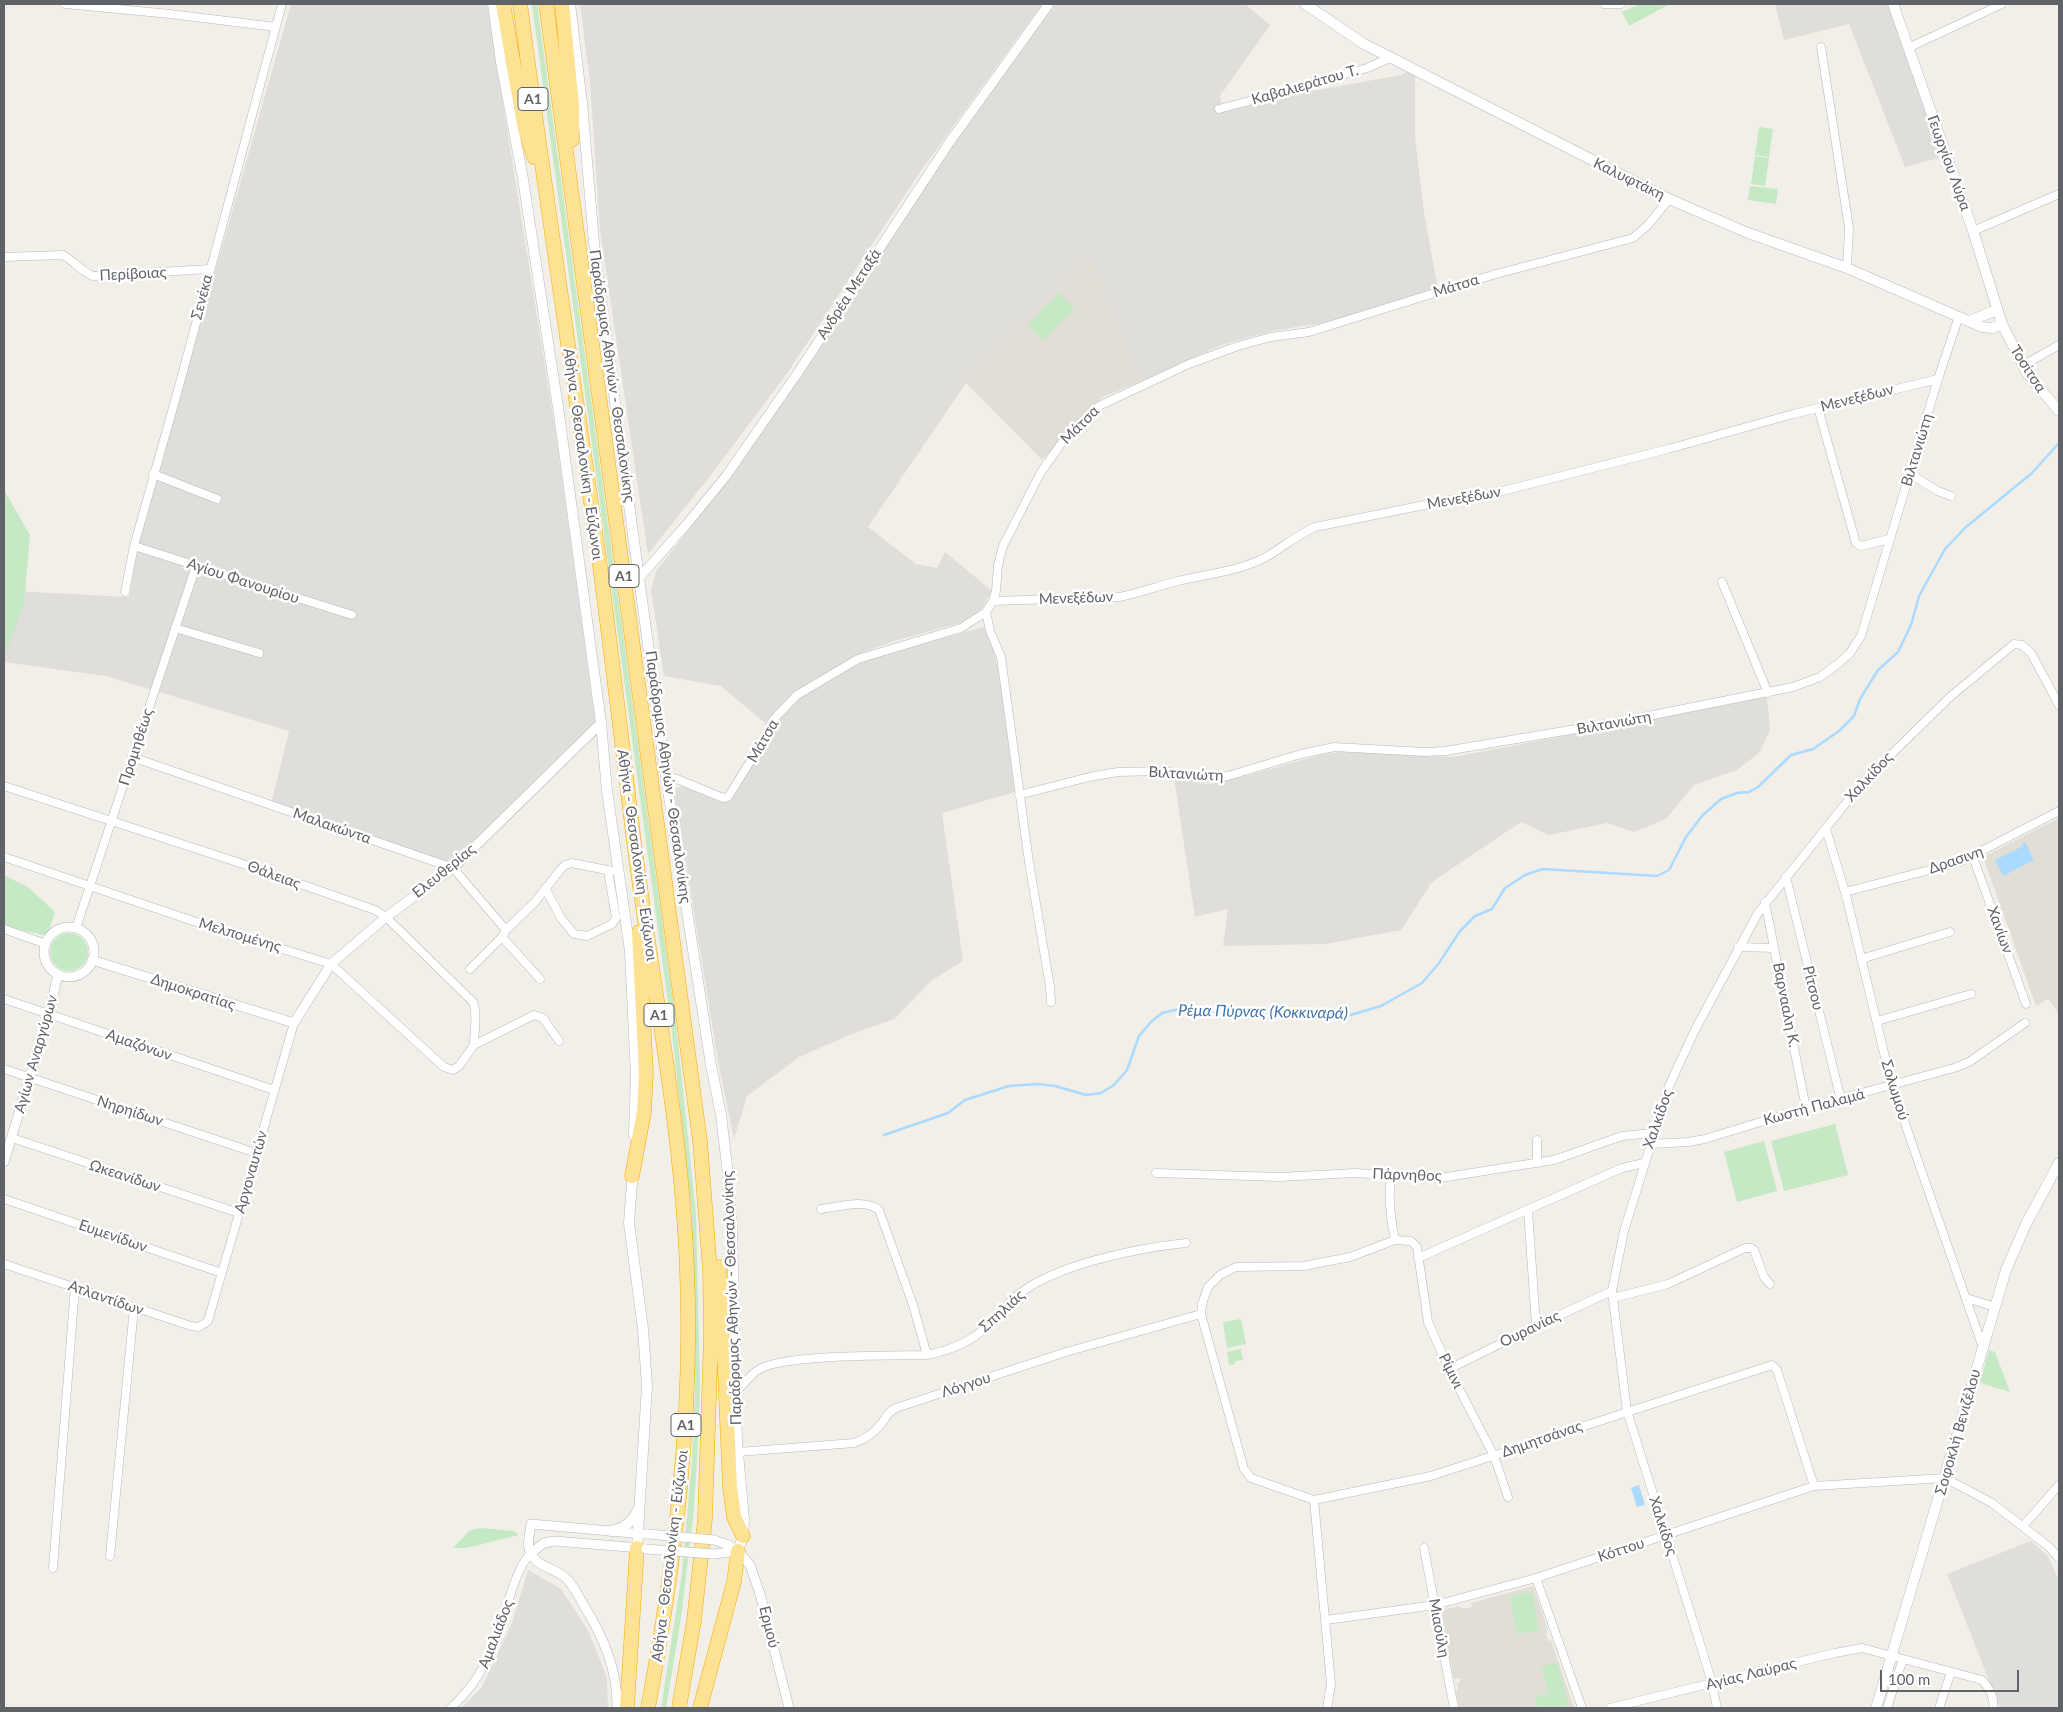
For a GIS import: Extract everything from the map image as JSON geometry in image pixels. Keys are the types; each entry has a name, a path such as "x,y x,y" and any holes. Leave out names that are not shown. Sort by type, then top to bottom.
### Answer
{"highway":[{"path":"503,4 525,129 546,194"},
{"name":"Αθήνα - Θεσσαλονίκη - Εύζωνοι","path":"520,4 598,550 640,891 678,1139 688,1281 688,1391 679,1514 648,1708"},
{"name":"Αθήνα - Θεσσαλονίκη - Εύζωνοι","path":"546,4 700,1140 704,1190 710,1270 711,1336 706,1519 694,1621 679,1708"},
{"path":"562,4 572,106 571,188"},
{"path":"632,1176 644,1112 646,1073 639,945 640,891"},
{"path":"704,1190 711,1212 719,1268 724,1336 730,1488 734,1517 743,1536"},
{"path":"627,1708 642,1548"},
{"path":"700,1708 734,1582 738,1551"}],"main road":[{"path":"493,4 501,62 523,179 559,414 601,723 613,871 630,951 635,1023 636,1084 629,1223 644,1329 647,1386 638,1509 643,1534 642,1548"},
{"name":"Παράδρομος Αθηνών - Θεσσαλονίκης","path":"570,4 582,104 595,254 666,777 710,1065 721,1115 728,1174 732,1230 738,1452 744,1520 743,1536 738,1551"},
{"name":"Καλυφτάκη","path":"1305,4 1364,44 1390,58 1669,199 1748,232 1847,268 1969,321 1988,328 2002,324"},
{"name":"Γεωργίου Λύρα","path":"1893,4 1973,231 2002,324"},
{"path":"1969,321 1997,310"},
{"name":"Τοσίτσα","path":"2002,324 2022,366 2035,385 2059,411"},
{"name":"Σοφοκλή Βενιζέλου","path":"1876,1708 1945,1478 1982,1345 2012,1256 2059,1163"},
{"path":"611,1531 621,1529 628,1524 638,1509"}],"street":[{"path":"65,4 276,27"},
{"name":"Σενέκα","path":"125,592 134,546 153,474 178,390 282,4"},
{"name":"Ανδρέα Μεταξά","path":"640,577 726,476 799,371 949,143 1049,4"},
{"path":"1604,4 1621,4"},
{"path":"1908,48 2002,4"},
{"path":"1821,47 1849,228 1847,268"},
{"name":"Καβαλιεράτου Τ.","path":"1219,109 1273,96 1367,68 1390,58"},
{"path":"1973,231 2059,194"},
{"name":"Μάτσα","path":"666,777 677,779 723,798 728,797 766,736 773,720 798,695 858,659 961,628 986,612 993,601 998,564 1003,546 1041,472 1066,437 1099,406 1189,364 1238,346 1271,337 1309,332 1496,274 1633,238 1648,225 1669,199"},
{"name":"Περίβοιας","path":"4,257 63,255 69,258 84,273 101,276 210,269"},
{"name":"Βιλτανιώτη","path":"1019,795 1089,777 1118,772 1162,771 1204,778 1228,776 1301,754 1334,747 1425,752 1445,751 1609,724 1768,693 1808,683 1830,670 1850,653 1861,636 1938,379 1959,316"},
{"path":"2022,366 2059,345"},
{"name":"Μενεξέδων","path":"993,601 1119,597 1135,594 1176,581 1250,564 1267,557 1302,533 1315,527 1498,492 1668,449 1818,408 1938,379"},
{"path":"1818,408 1856,544 1861,546 1889,540"},
{"path":"153,474 217,499"},
{"path":"1910,474 1938,491 1951,496"},
{"name":"Αγίου Φανουρίου","path":"134,546 352,615"},
{"name":"Προμηθέως","path":"76,928 196,566"},
{"path":"1722,582 1768,693"},
{"path":"986,612 990,631 1001,657 1019,795 1051,1002"},
{"path":"175,628 259,654"},
{"name":"Χαλκίδος","path":"1717,1708 1712,1683 1627,1411 1613,1295 1624,1231 1669,1086 1738,946 1765,902 1826,829 1860,784 1951,696 2014,644 2022,644 2031,653 2059,705"},
{"name":"Ελευθερίας","path":"294,1023 331,964 386,917 453,868 601,723"},
{"name":"Μαλακώντα","path":"132,757 453,868"},
{"name":"Θάλειας","path":"4,786 243,864 375,910 386,917 473,1002 477,1013 474,1023 474,1045"},
{"name":"Δρασινη","path":"1845,892 1960,862 2059,811"},
{"name":"Σολωμού","path":"1826,829 1845,892 1892,1086 1982,1345"},
{"name":"Χανίων","path":"1974,856 2026,1004"},
{"name":"Μελπομένης","path":"4,857 208,926 331,964 444,1067 453,1070 459,1066 474,1045"},
{"path":"470,969 535,902 545,888 566,865 572,863 613,871 616,918 612,924 587,936 574,934 566,927 545,888"},
{"path":"453,868 540,979"},
{"name":"Ρίτσου","path":"1786,877 1841,1100"},
{"name":"Βαρνααλη Κ.","path":"1765,902 1806,1108"},
{"path":"60,928 76,928 90,938 93,945 92,960 88,968 81,973 66,976 58,974 46,962 44,953 46,944 53,932 60,928"},
{"path":"4,929 46,944"},
{"path":"1861,959 1950,932"},
{"path":"1738,946 1774,948"},
{"name":"Δημοκρατίας","path":"92,960 294,1023"},
{"name":"Αγίων Αναργύρων","path":"4,1162 49,1014 58,974"},
{"path":"1877,1021 1971,994"},
{"name":"Αμαζόνων","path":"4,999 274,1090"},
{"path":"474,1045 534,1015 543,1018 559,1041"},
{"name":"Αργοναυτών","path":"208,1321 294,1023"},
{"name":"Κωστή Παλαμά","path":"1650,1144 1705,1139 1806,1108 1954,1068 1969,1062 2025,1023"},
{"name":"Νηρηίδων","path":"4,1069 256,1153"},
{"name":"Πάρνηθος","path":"1156,1173 1280,1177 1355,1173 1440,1178 1537,1163 1568,1156 1622,1136 1653,1134"},
{"name":"Ωκεανίδων","path":"12,1138 239,1213"},
{"path":"1537,1140 1537,1163"},
{"path":"1418,1258 1622,1168 1644,1163"},
{"path":"1327,1708 1331,1684 1314,1500 1252,1478 1246,1472 1201,1314 1202,1304 1208,1287 1220,1275 1236,1267 1318,1264 1350,1257 1395,1240 1389,1215 1388,1198 1391,1175"},
{"name":"Ευμενίδων","path":"4,1198 222,1273"},
{"path":"821,1209 864,1203 874,1206 878,1210 913,1305 927,1355"},
{"path":"1528,1210 1536,1326"},
{"name":"Ρίμινι","path":"1395,1240 1410,1241 1417,1247 1428,1322 1449,1369 1494,1456 1508,1497"},
{"name":"Σπηλιάς","path":"736,1392 758,1370 780,1362 806,1359 927,1355 945,1351 971,1339 1008,1302 1040,1280 1053,1274 1150,1247 1186,1243"},
{"name":"Ουρανίας","path":"1449,1369 1536,1326 1613,1295 1668,1284 1745,1248 1754,1250 1764,1277 1770,1284"},
{"name":"Ατλαντίδων","path":"4,1264 191,1326 199,1327 208,1321"},
{"path":"53,1568 75,1287"},
{"path":"1966,1298 1995,1307"},
{"path":"110,1556 134,1308"},
{"name":"Λόγγου","path":"738,1452 854,1443 865,1439 873,1433 892,1410 896,1408 1082,1347 1201,1314"},
{"name":"Δημητσάνας","path":"1314,1500 1431,1476 1767,1365 1772,1365 1777,1370 1814,1486"},
{"path":"1945,1478 1980,1496 2024,1526 2059,1558"},
{"name":"Κόττου","path":"1326,1620 1435,1604 1536,1578 1814,1486 1945,1478"},
{"path":"2024,1526 2059,1484"},
{"path":"617,1708 615,1678 611,1658 588,1612 566,1579 541,1564 530,1553 531,1524 714,1540 738,1551"},
{"path":"530,1553 544,1543 554,1541 713,1554 738,1551"},
{"name":"Μιαούλη","path":"1424,1548 1454,1708"},
{"name":"Ερμού","path":"738,1551 750,1565 760,1594 788,1708"},
{"name":"Αμαλιάδος","path":"451,1708 476,1680 487,1663 520,1567 530,1553"},
{"path":"1536,1578 1582,1708"},
{"name":"Αγίας Λαύρας","path":"1610,1708 1862,1648 1982,1680 1987,1685 1995,1702 1993,1708"},
{"path":"1887,1708 1903,1659"},
{"path":"1939,1708 1951,1672"}],"shaded area":[{"path":"291,4 487,4 556,435 597,735 456,873 270,808 289,731 106,676 4,662 4,621 14,591 129,597 140,537"},
{"path":"580,4 1042,4 920,172 788,372 710,476 648,554 600,230 590,81"},
{"path":"1053,4 1245,4 1270,25 1220,96 1223,112 1295,94 1401,75 1407,72 1415,76 1415,137 1424,213 1438,289 1323,323 1277,330 1221,345 1142,381 1089,260 966,383 868,527 916,564 937,568 945,552 992,591 981,610 963,622 891,642 859,654 792,695 765,723 721,686 664,676 651,590 656,571 725,484 805,368 944,157"},
{"path":"1775,4 1889,4 1942,157 1905,167 1849,24 1784,40"},
{"path":"1089,260 1142,381 1103,397 1042,460 966,383"},
{"path":"984,627 993,647 999,673 1015,792 942,813 963,961 931,981 894,1019 852,1034 799,1057 747,1096 734,1139 718,1061 675,794 676,788 683,786 720,802 729,802 770,736 775,722 800,697 845,670 868,659"},
{"path":"1767,697 1770,730 1760,752 1737,770 1694,785 1666,819 1634,832 1607,823 1549,835 1521,822 1432,882 1401,930 1325,944 1223,946 1228,909 1195,917 1174,778 1207,784 1246,776 1323,754 1341,752 1454,757"},
{"path":"2059,818 2059,1014 2048,999 2036,1006 1983,857"},
{"path":"2031,1541 2047,1555 2059,1580 2059,1708 2000,1708 1947,1574"},
{"path":"528,1570 561,1589 588,1630 607,1678 608,1708 461,1708 482,1687 512,1623"},
{"path":"1533,1586 1548,1630 1546,1633 1548,1641 1551,1640 1574,1708 1459,1708 1456,1691 1460,1678 1454,1679 1440,1611 1459,1606 1463,1609 1472,1607 1471,1603"}],"green space":[{"path":"532,4 537,4 676,1023 696,1214 700,1388 697,1463 693,1517 681,1618 666,1708 661,1708 682,1573 692,1461 695,1390 692,1215 671,1025"},
{"path":"1640,4 1668,5 1629,26 1622,12"},
{"path":"1759,127 1773,129 1769,157 1755,155"},
{"path":"1755,156 1769,158 1765,186 1751,184"},
{"path":"1750,186 1778,189 1776,204 1748,200"},
{"path":"1059,293 1074,309 1043,340 1027,325"},
{"path":"4,490 30,535 24,604 4,657"},
{"path":"4,875 29,888 55,912 47,936 4,926"},
{"path":"69,933 83,938 88,952 83,966 69,971 55,966 50,952 55,938"},
{"path":"1835,1124 1848,1175 1784,1191 1771,1141"},
{"path":"1764,1141 1777,1191 1737,1202 1724,1152"},
{"path":"1241,1319 1246,1344 1227,1348 1223,1322"},
{"path":"1241,1349 1243,1360 1235,1361 1235,1364 1229,1365 1227,1352"},
{"path":"1989,1350 1995,1352 2010,1392 1980,1383"},
{"path":"480,1528 514,1531 519,1535 466,1548 453,1548 469,1531"},
{"path":"1532,1592 1539,1630 1517,1634 1510,1596"},
{"path":"1557,1662 1569,1706 1538,1708 1535,1697 1549,1693 1541,1667"}],"water":[{"path":"2025,842 2034,860 2003,876 1995,860 2023,846 2022,843"},
{"path":"1639,1485 1645,1505 1637,1507 1631,1488"}],"waterway":[{"name":"Ρέμα Πύρνας (Κοκκιναρά)","path":"884,1135 948,1113 965,1100 1009,1086 1038,1084 1055,1086 1086,1095 1101,1093 1114,1085 1127,1070 1139,1036 1162,1013 1184,1008 1218,1013 1289,1011 1323,1016 1347,1016 1381,1006 1422,983 1439,963 1460,931 1475,916 1492,909 1505,888 1525,875 1543,869 1657,876 1669,870 1686,837 1702,816 1721,799 1737,793 1749,792 1758,787 1791,755 1813,749 1839,731 1854,716 1860,699 1878,670 1898,652 1911,625 1919,596 1945,549 1966,527 2032,473 2059,443"}]}
